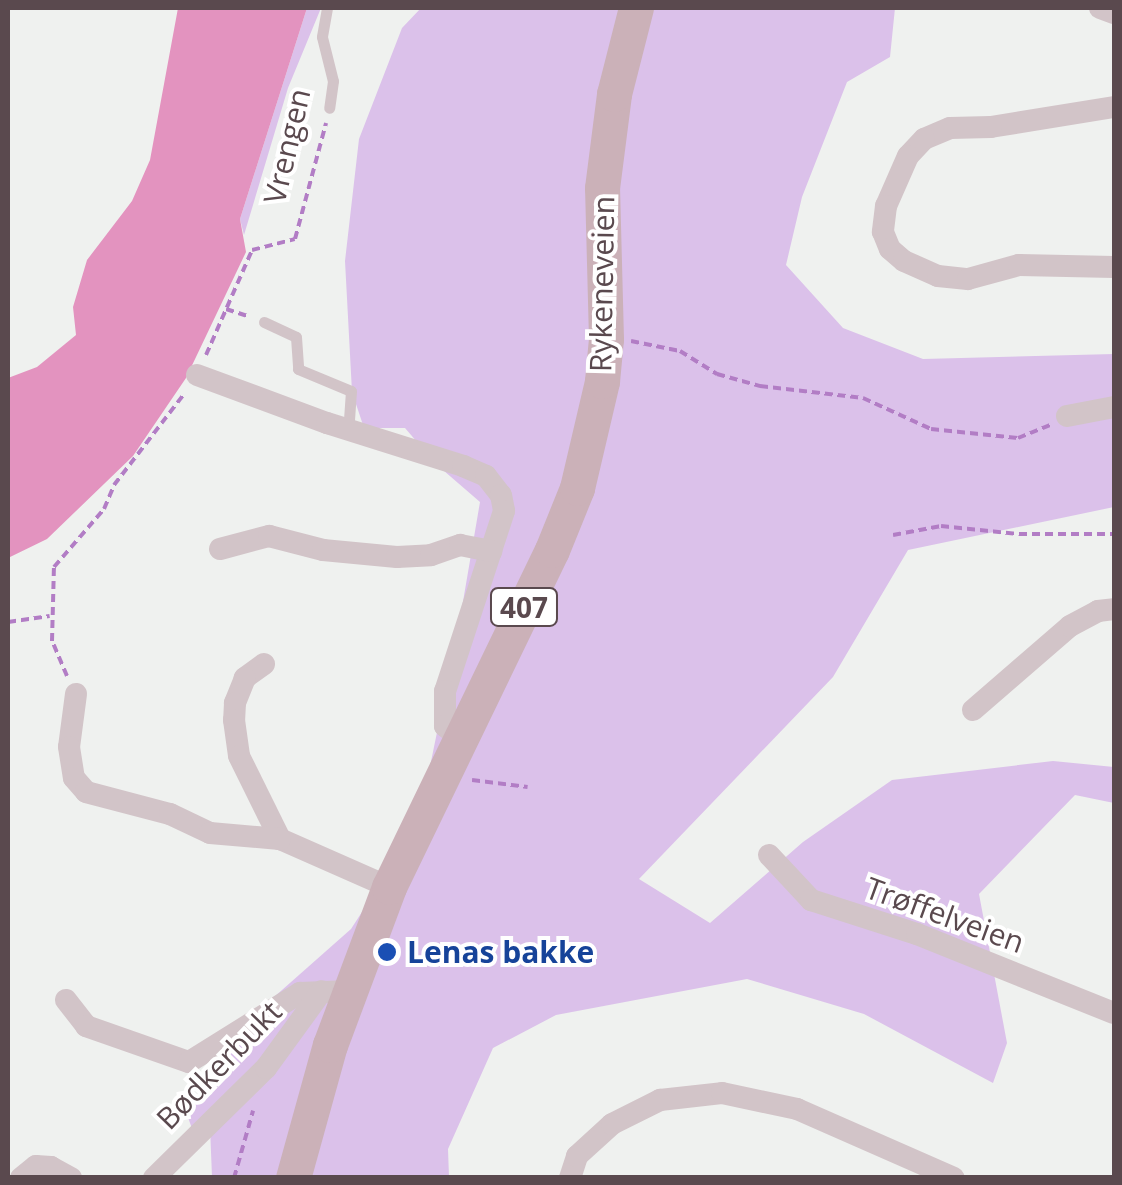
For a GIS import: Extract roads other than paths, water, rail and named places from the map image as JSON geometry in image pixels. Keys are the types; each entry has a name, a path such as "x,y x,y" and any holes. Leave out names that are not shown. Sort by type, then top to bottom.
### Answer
{"main road":[{"name":"Rykeneveien","path":"293,1178 336,991 552,550 576,488 596,410 606,340 602,188 614,94 636,8"}],"street":[{"path":"1100,8 1114,12"},
{"path":"1114,107 991,127 950,128 924,140 908,156 886,206 883,232 890,249 938,276 968,279 1019,265 1114,268"},
{"path":"197,375 486,476 501,495 504,511 445,691 446,726 460,739"},
{"path":"1067,416 1114,407"},
{"path":"220,550 270,536 323,550 396,556 431,555 460,545 490,551"},
{"path":"972,710 1070,626 1114,609"},
{"path":"264,664 245,678 235,703 234,720 240,756 280,839"},
{"path":"76,694 69,747 74,778 86,792 170,814 210,833 280,839 388,887"},
{"name":"Trøffelveien","path":"769,855 811,900 917,934 1114,1013"},
{"path":"66,1000 86,1026 189,1062 300,993 336,991"},
{"name":"Bødkerbukt","path":"154,1178 266,1068 336,991"},
{"path":"570,1178 577,1156 612,1124 660,1100 722,1093 798,1109 954,1178"},
{"path":"21,1178 36,1166 51,1167 71,1178"}],"lane":[{"name":"Vrengen","path":"327,8 322,37 333,81 330,108"},
{"path":"264,322 296,337 298,369 351,391 348,430"}],"place":[{"name":"Lenas bakke","path":"387,952"}]}
